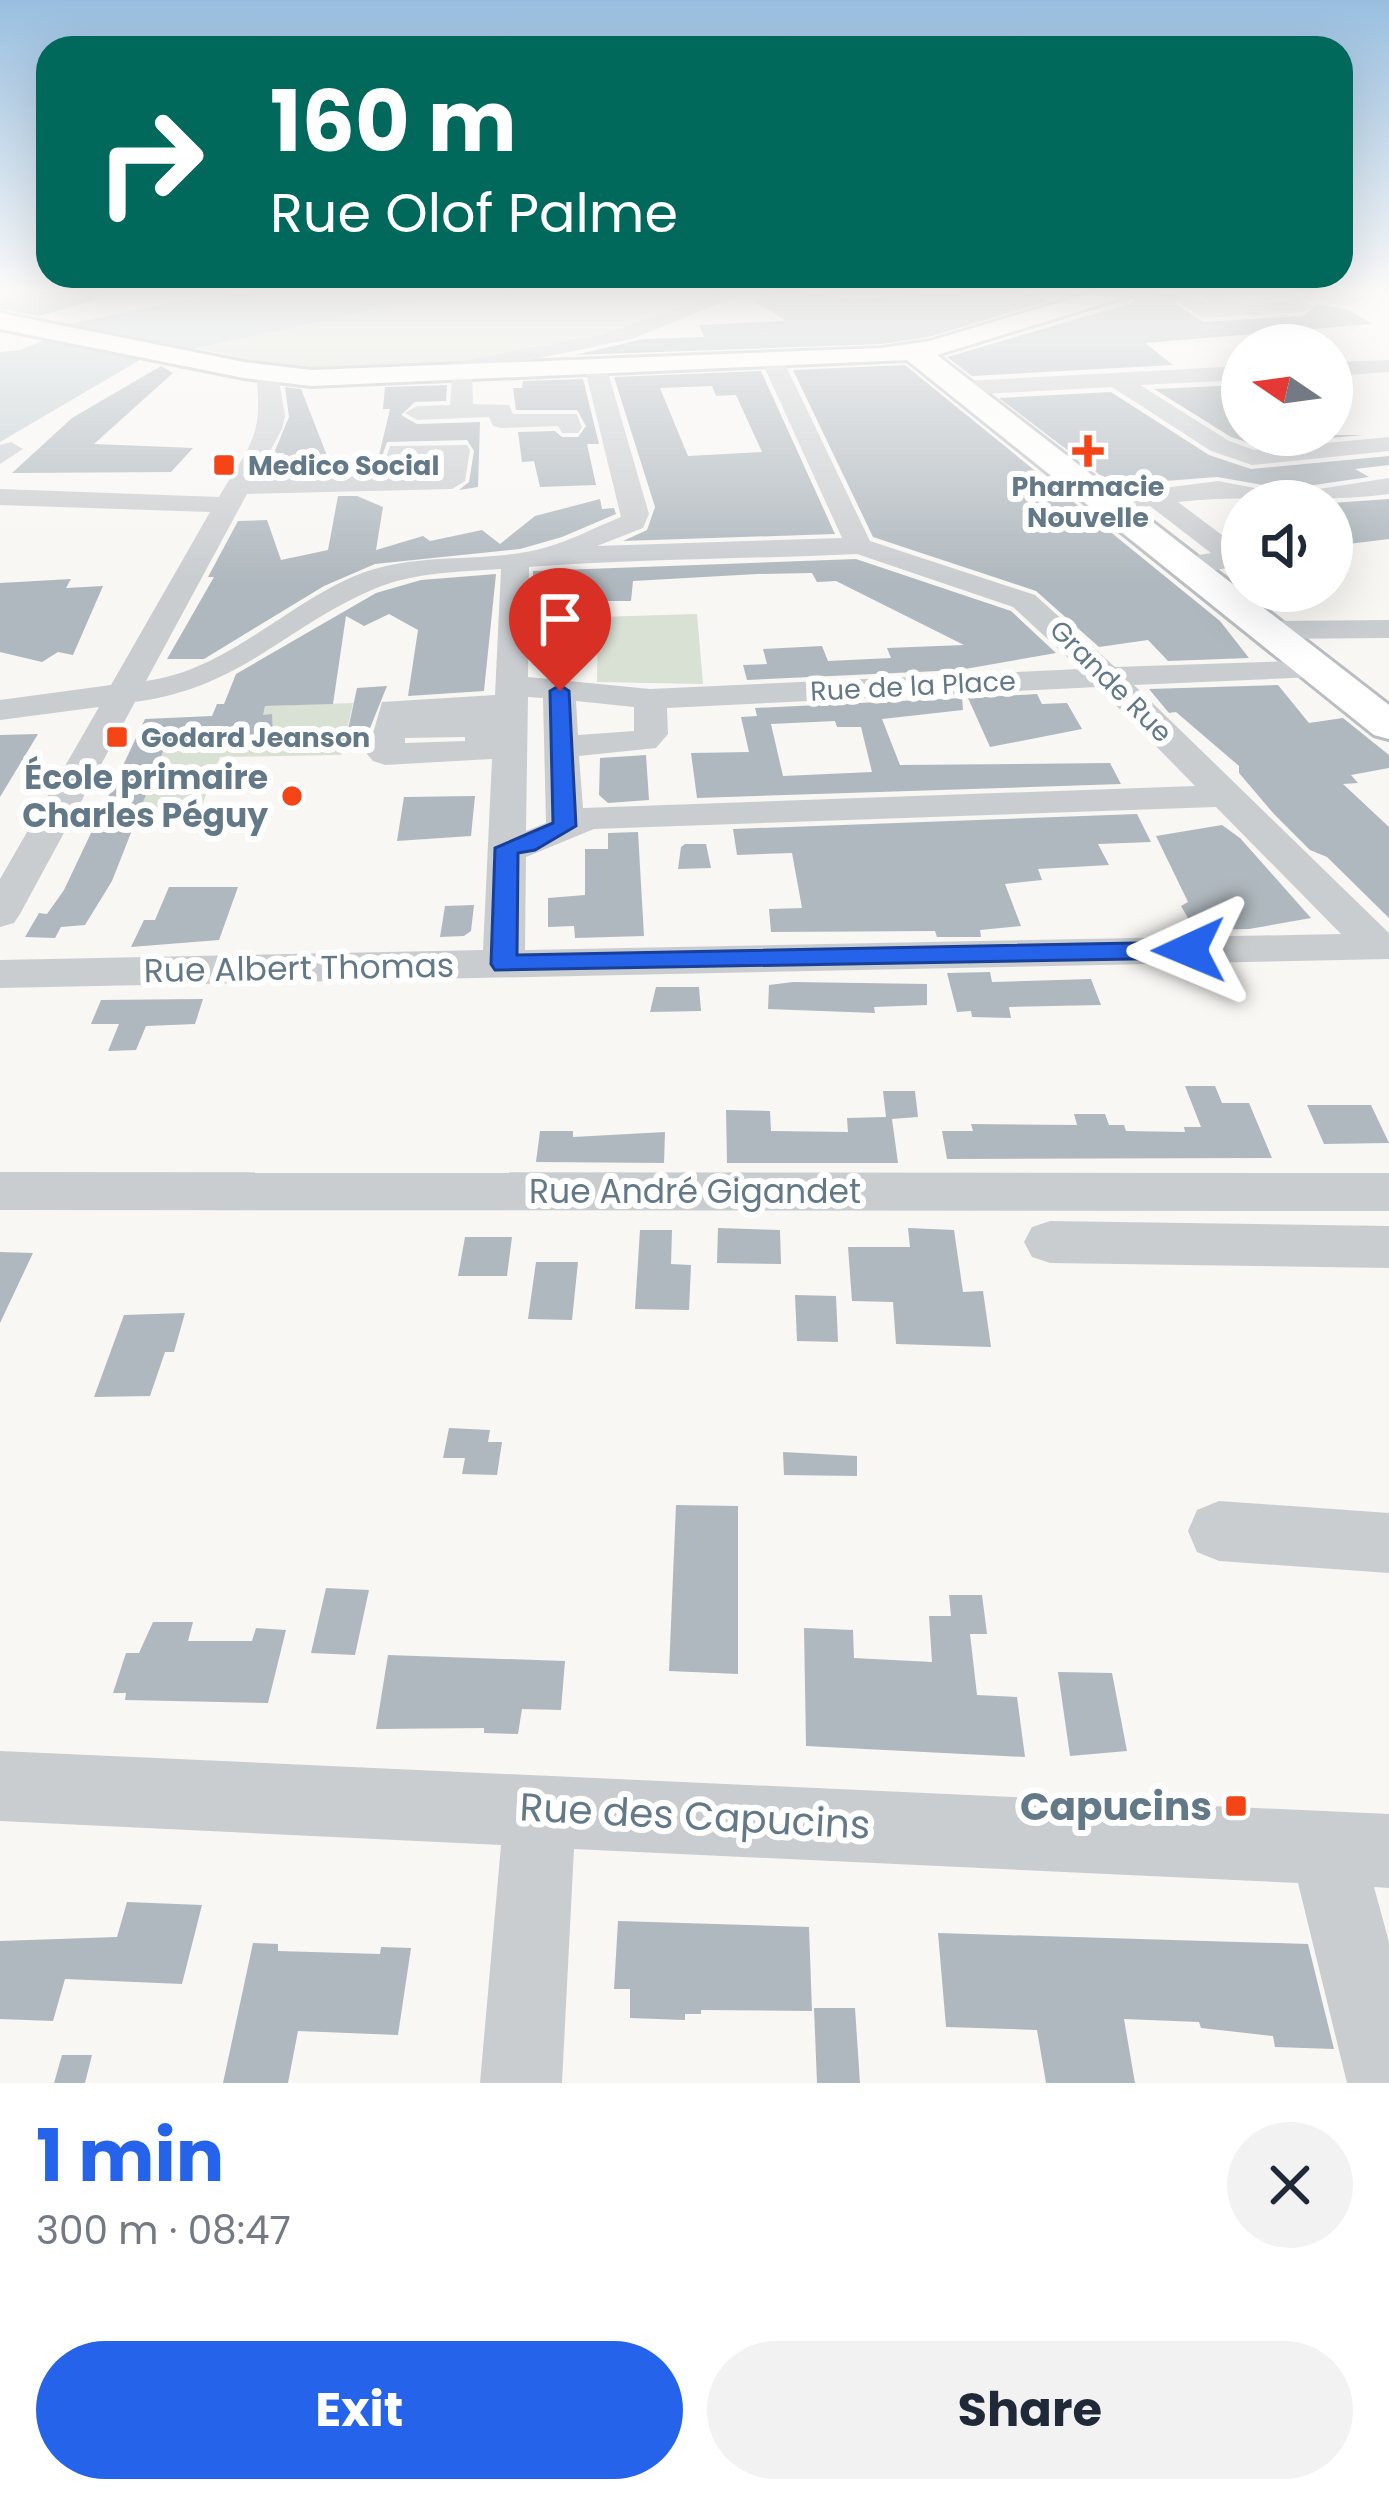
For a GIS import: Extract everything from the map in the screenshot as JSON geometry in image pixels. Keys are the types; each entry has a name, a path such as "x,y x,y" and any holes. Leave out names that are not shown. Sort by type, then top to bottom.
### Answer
{"main road":[{"path":"964,388 1389,726"}],"street":[{"path":"0,914 273,416 269,387"},
{"path":"456,387 461,411"},
{"path":"0,710 150,694 212,672 345,591 382,576 445,563 514,562 560,553 636,518 601,387"},
{"path":"785,387 859,546"},
{"path":"964,388 979,387"},
{"path":"1128,387 1220,446 1252,458 1389,442"},
{"path":"417,413 501,410 501,421 569,419 570,428"},
{"path":"1353,424 1389,442"},
{"path":"0,497 231,496 392,482"},
{"path":"1353,491 1389,486"},
{"path":"1109,503 1221,490"},
{"path":"1155,497 1236,560 1186,565"},
{"path":"1150,536 1198,531"},
{"name":"Grande Rue","path":"560,553 621,556 859,546 1024,601 1383,946"},
{"path":"504,964 514,562"},
{"path":"1269,630 1389,629"},
{"name":"Rue de la Place","path":"390,728 394,709 511,694 560,691 650,699 1315,667"},
{"path":"560,691 565,826"},
{"path":"562,747 644,741 650,734 650,699"},
{"path":"506,848 526,845 588,818 1225,796"},
{"name":"Rue Albert Thomas","path":"0,974 1383,946"},
{"name":"Rue André Gigandet","path":"0,1191 1389,1192"},
{"path":"1050,1242 1389,1247"},
{"path":"1219,1532 1389,1544"},
{"name":"Rue des Capucins","path":"0,1786 1358,1849"},
{"path":"521,2083 540,1808"},
{"path":"1358,1849 1388,2083"}],"shaded area":[{"path":"0,387 93,387 0,442"},
{"path":"697,614 703,684 597,682 598,617"},
{"path":"353,703 341,755 220,757 198,816 137,817 166,744 255,737 265,706"}],"building":[{"path":"125,387 157,387 94,444 193,448 171,472 12,473 72,418"},
{"path":"285,387 301,389 326,453 323,466 377,464 390,409 383,409 385,387 447,387 446,401 415,402 401,415 417,424 480,422 478,487 459,490 469,482 474,451 467,440 387,442 377,471 278,468 284,453 274,453 289,417"},
{"path":"585,387 599,444 587,444 596,485 540,487 534,461 522,462 518,432 555,431 562,437 578,437 586,426 577,410 516,410 513,388"},
{"path":"617,387 681,387 660,388 688,456 762,452 736,395 716,396 712,387 768,387 835,534 623,541 647,530 655,507"},
{"path":"801,387 932,387 1220,621 1249,658 1168,661 1148,640 1099,647 1036,591 873,537"},
{"path":"1221,387 1221,431 1154,389"},
{"path":"1111,392 1209,455 1251,469 1389,456 1389,465 1355,469 1369,477 1348,480 1217,477 1113,485 999,398"},
{"path":"338,496 357,496 383,507 376,550 423,536 430,541 482,530 500,544 535,516 600,499 602,509 614,508 616,514 520,549 375,564 324,586 204,659 167,659 214,577 208,577 238,521 267,520 281,560 328,550"},
{"path":"1389,499 1389,539 1353,543 1353,502"},
{"path":"856,559 1011,611 1056,653 959,670 747,680 743,665 767,664 763,649 822,646 828,661 891,658 887,648 964,645 836,581 817,582 812,573 757,574 633,581 631,601 577,601 578,668 542,670 543,629 533,629 533,571"},
{"path":"496,574 484,691 408,696 418,630 389,614 364,626 346,616 333,704 265,706 263,715 272,714 273,736 166,744 112,881 85,925 61,927 55,938 25,937 39,913 47,914 64,890 145,719 212,716 217,704 224,704 236,674 376,593 421,580"},
{"path":"71,579 66,588 103,586 73,655 58,652 42,662 0,652 0,583"},
{"path":"1278,685 1309,723 1343,718 1389,755 1389,768 1351,775 1358,783 1343,784 1389,827 1389,918 1327,857 1310,850 1274,814 1239,773 1239,766 1176,712 1169,713 1149,689"},
{"path":"387,686 368,733 347,734 357,688"},
{"path":"1037,694 1042,704 1067,703 1082,729 990,747 968,698"},
{"path":"962,698 963,710 882,719 900,765 1110,763 1121,784 697,798 691,753 749,752 741,717 757,716 755,708","holes":["835,721 837,727 861,727 872,772 783,776 771,724"]},
{"path":"38,734 0,797 0,735"},
{"path":"646,755 649,800 608,803 599,795 600,758"},
{"path":"475,796 471,836 397,841 404,797"},
{"path":"1137,814 1151,842 1098,844 1109,865 1038,869 1042,880 1005,884 1021,926 980,930 981,937 937,937 935,931 771,932 769,909 802,908 792,853 737,855 733,829"},
{"path":"1222,825 1240,838 1311,918 1249,929 1195,930 1181,906 1188,902 1156,836"},
{"path":"638,832 644,936 575,938 574,926 548,927 548,898 585,895 585,849 608,849 608,833"},
{"path":"685,844 706,844 711,868 678,869"},
{"path":"169,887 238,887 219,940 131,947 144,920 155,920"},
{"path":"474,905 471,931 440,937 445,906"},
{"path":"990,972 992,982 1091,979 1101,1005 1009,1007 1011,1018 957,1012 947,973"},
{"path":"927,984 927,1005 874,1007 875,1013 768,1009 769,985"},
{"path":"656,987 699,987 701,1011 650,1012"},
{"path":"203,999 195,1024 146,1026 136,1050 108,1051 119,1024 91,1024 101,1000"},
{"path":"1185,1086 1215,1086 1222,1103 1249,1103 1272,1158 947,1159 942,1131 973,1131 971,1124 1077,1125 1074,1114 1105,1114 1109,1125 1124,1125 1126,1131 1185,1132 1184,1127 1201,1127"},
{"path":"883,1091 915,1091 918,1117 892,1119 898,1163 727,1163 726,1110 770,1111 771,1131 848,1132 847,1118 886,1117"},
{"path":"1307,1105 1371,1105 1389,1143 1324,1144"},
{"path":"540,1131 573,1131 573,1137 665,1132 664,1163 536,1162"},
{"path":"718,1228 780,1230 781,1264 717,1263"},
{"path":"908,1228 954,1230 963,1292 983,1291 991,1347 896,1344 893,1302 852,1301 848,1247 910,1247"},
{"path":"640,1230 672,1230 671,1264 691,1265 689,1310 635,1309"},
{"path":"465,1237 512,1237 507,1276 458,1276"},
{"path":"0,1252 33,1253 0,1323"},
{"path":"536,1262 578,1262 572,1320 528,1319"},
{"path":"795,1295 836,1296 838,1342 797,1341"},
{"path":"185,1313 174,1352 165,1352 150,1396 94,1397 124,1315"},
{"path":"449,1428 490,1430 488,1442 502,1442 497,1475 462,1474 465,1458 443,1458"},
{"path":"783,1452 857,1456 857,1476 784,1475"},
{"path":"676,1505 738,1506 738,1674 669,1671"},
{"path":"326,1588 369,1590 355,1655 311,1653"},
{"path":"949,1595 982,1595 987,1634 970,1634 977,1695 1017,1697 1025,1757 806,1746 804,1628 853,1630 854,1658 932,1662 929,1616 951,1616"},
{"path":"153,1622 193,1622 188,1641 252,1641 256,1628 286,1630 268,1703 125,1700 126,1693 113,1693 126,1653 139,1653"},
{"path":"388,1655 565,1661 561,1710 522,1709 518,1734 484,1733 484,1728 376,1729"},
{"path":"1058,1672 1112,1673 1127,1751 1070,1756"},
{"path":"127,1902 202,1905 182,1984 65,1979 53,2021 0,2019 0,1941 117,1937"},
{"path":"618,1921 809,1927 812,2011 701,2010 701,2014 685,2014 685,2020 630,2018 630,1989 614,1989"},
{"path":"938,1933 1308,1944 1334,2049 1275,2047 1273,2036 1201,2028 1199,2022 1124,2019 1135,2083 1046,2083 1037,2030 946,2027"},
{"path":"253,1943 278,1944 278,1951 380,1954 381,1947 411,1948 398,2035 298,2031 288,2083 223,2083"},
{"path":"814,2008 855,2008 860,2083 817,2083"},
{"path":"62,2055 92,2055 85,2083 54,2083"}],"place":[{"name":"Pharmacie Nouvelle","path":"1088,451"},
{"name":"Medico Social","path":"224,465"},
{"name":"Godard Jeanson","path":"117,737"},
{"name":"École primaire Charles Péguy","path":"292,796"},
{"name":"Capucins","path":"1236,1806"}],"route":[{"path":"560,691 565,826 526,845 506,848 504,964 1189,950"}]}
